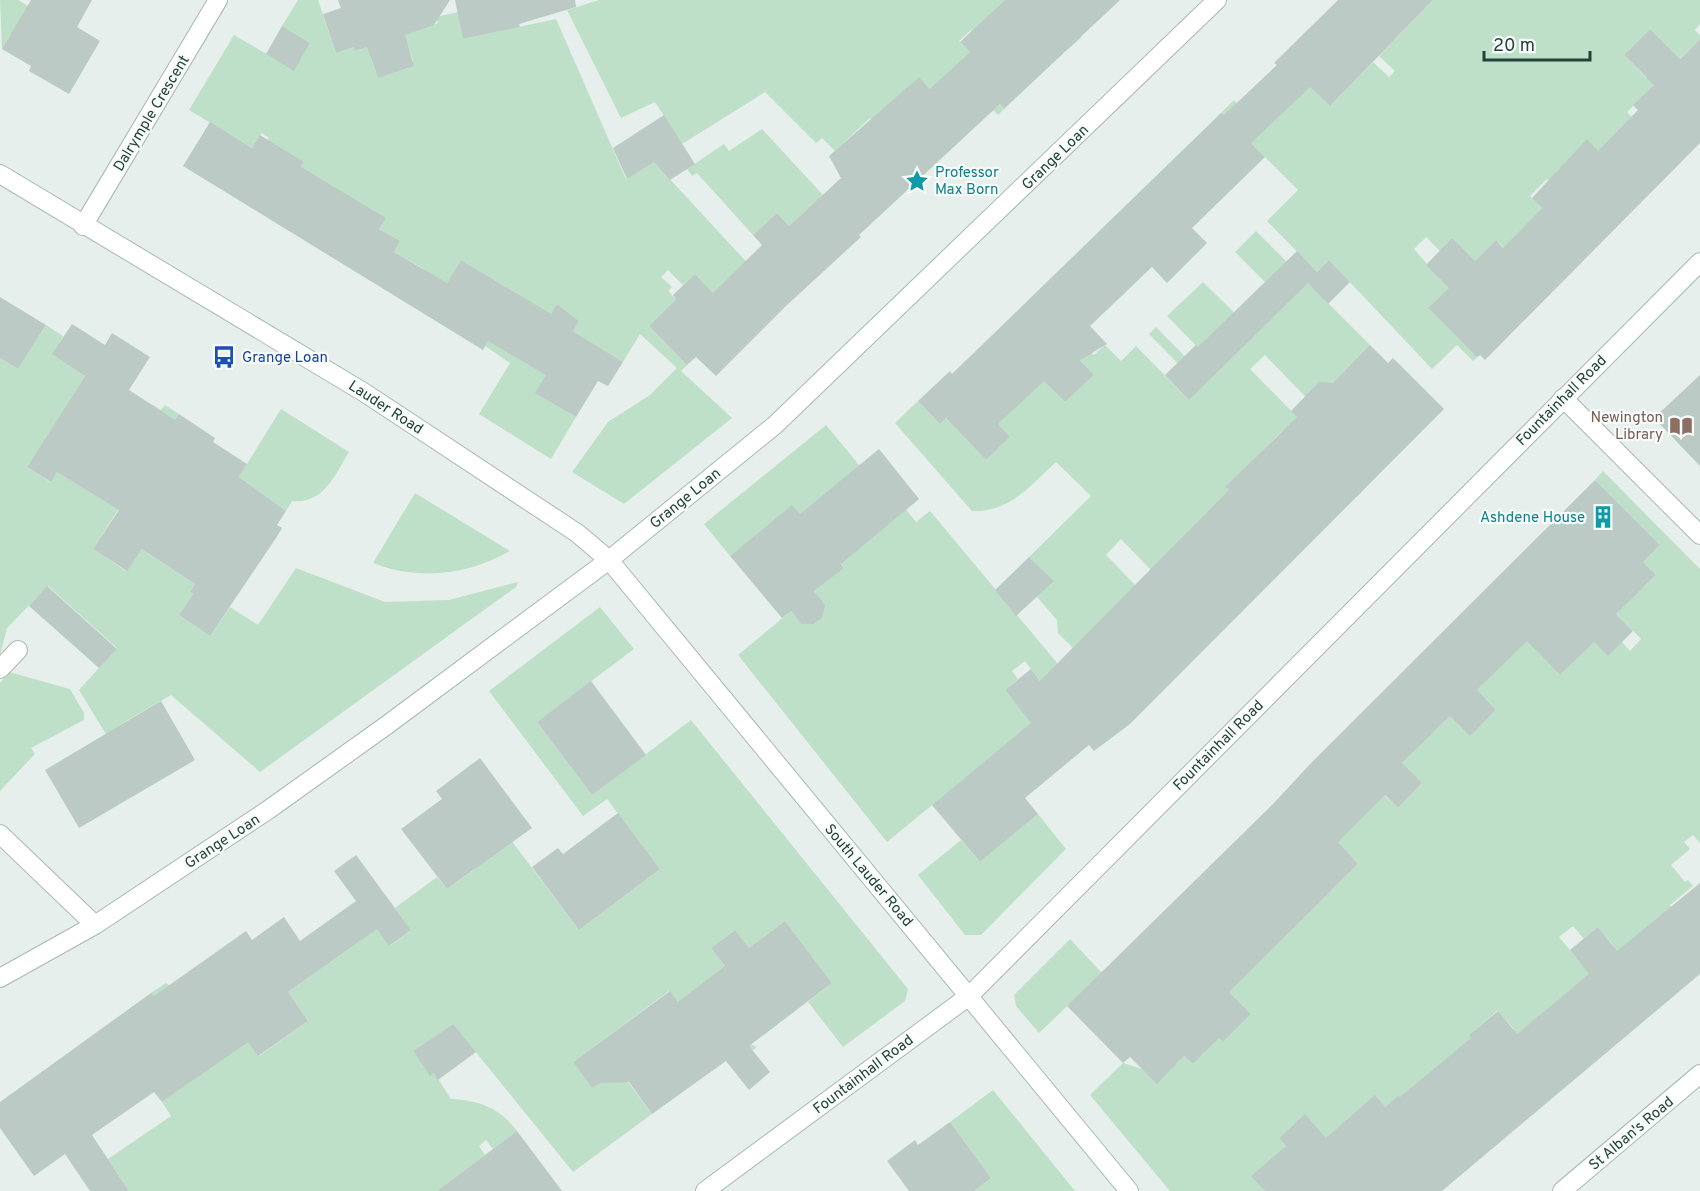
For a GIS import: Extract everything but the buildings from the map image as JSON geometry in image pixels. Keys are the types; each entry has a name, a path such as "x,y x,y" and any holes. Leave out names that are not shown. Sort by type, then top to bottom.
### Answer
{"street":[{"name":"Dalrymple Crescent","path":"83,226 218,0"},
{"name":"Grange Loan","path":"0,978 95,925 278,803 609,560 775,424 1216,0"},
{"name":"Lauder Road","path":"0,174 83,226 365,393 570,529 609,560"},
{"name":"Fountainhall Road","path":"705,1191 969,996 1700,262"},
{"path":"1563,398 1700,534"},
{"name":"South Lauder Road","path":"609,560 1129,1191"},
{"path":"0,669 18,650"},
{"path":"0,834 95,925"},
{"name":"St Alban's Road","path":"1562,1191 1700,1074"}],"green space":[{"path":"0,0 18,0 35,10 18,39 10,35 2,49"},
{"path":"298,0 318,0 336,53 354,47 356,51 372,45 374,51 371,59 376,73 383,76 408,68 413,60 408,46 398,37 438,23 436,17 458,12 463,39 556,19 626,179 654,162 766,283 713,293 695,274 683,285 668,270 661,277 672,287 668,291 676,299 649,326 687,365 681,371 732,418 624,504 572,472 608,422 650,395 677,368 640,334 623,362 573,331 579,321 557,304 546,375 536,393 576,417 551,459 479,414 510,363 485,346 516,293 461,260 429,313 424,269 394,252 400,241 379,229 385,218 320,179 289,231 270,219 304,162 264,147 269,138 262,133 252,148 189,110 234,35 294,70 310,43 282,26"},
{"path":"599,0 1045,0 1081,38 1066,51 1022,4 1002,3 990,15 982,41 971,30 959,41 970,52 960,62 1004,109 998,115 993,110 932,91 919,77 897,97 886,135 870,118 835,151 822,138 816,143 765,92 682,144 655,102 621,118 567,10"},
{"path":"1433,0 1700,0 1700,24 1695,30 1700,35 1700,39 1677,61 1673,52 1650,29 1624,55 1646,78 1652,77 1657,82 1627,112 1678,163 1560,190 1547,179 1530,196 1542,208 1516,235 1550,293 1496,240 1473,263 1452,238 1440,251 1426,237 1414,249 1441,280 1452,285 1429,309 1459,339 1480,355 1473,361 1457,345 1432,369 1329,260 1317,272 1267,221 1298,190 1221,113 1234,100 1263,131 1279,116 1253,88 1277,65 1296,84 1302,79 1330,106 1373,62 1389,77 1395,71 1379,56"},
{"path":"762,129 823,195 789,226 777,213 753,235 697,173 692,176 687,169 724,144 729,151"},
{"path":"1256,231 1370,345 1329,421 1265,355 1250,369 1366,487 1357,497 1305,444 1282,431 1226,487 1238,499 1151,570 1121,539 1106,555 1144,594 1073,648 1058,633 1057,620 1037,597 1053,581 1029,557 1091,496 1056,462 1028,488 1008,502 985,510 972,511 895,423 918,401 940,424 946,418 986,460 1010,437 998,424 1044,380 1065,402 1094,375 1073,352 1035,294 1094,355 1105,345 1121,361 1136,346 1188,399 1201,387 1149,334 1156,327 1208,380 1219,369 1167,316 1203,282 1255,333 1286,303 1235,252"},
{"path":"46,325 63,336 57,348 85,376 27,467 50,482 57,472 82,487 139,397 161,410 165,405 179,414 93,549 126,571 142,549 195,584 190,592 193,594 179,615 210,636 230,607 258,625 296,568 385,602 449,600 518,582 516,587 260,772 171,695 123,723 109,739 79,690 117,648 48,586 7,628 0,655 0,358 18,369"},
{"path":"281,409 349,452 333,478 320,493 303,501 292,501 286,511 239,477"},
{"path":"826,425 878,488 885,483 916,522 930,511 1083,694 1063,711 1025,661 1012,671 1018,679 1005,690 1034,726 992,756 887,842 738,655 791,611 801,624 814,624 822,618 824,605 814,591 844,567 793,506 730,556 704,524"},
{"path":"1603,471 1700,569 1700,843 1693,835 1684,842 1690,849 1671,865 1685,882 1688,880 1693,886 1670,905 1675,912 1615,953 1612,944 1598,927 1584,939 1573,926 1559,937 1584,967 1592,972 1515,1036 1513,1028 1497,1011 1469,1035 1484,1052 1409,1108 1399,1095 1385,1107 1372,1191 1305,1115 1279,1138 1325,1191 1170,1191 1090,1095 1123,1063 1142,1069 1157,1083 1184,1056 1193,1064 1206,1051 1179,998 1223,1042 1251,1014 1208,971 1331,891 1358,864 1344,849 1334,846 1385,789 1385,796 1398,808 1422,783 1400,765 1420,745 1384,691 1388,686 1434,732 1455,711 1470,735 1496,710 1486,699 1478,699 1473,694 1495,672 1449,626 1462,613 1529,637 1533,641 1534,648 1560,675 1572,663 1557,648 1569,636 1622,642 1630,651 1641,639 1584,581 1631,574 1644,587 1656,575 1643,562 1660,545 1595,480"},
{"path":"415,493 510,551 477,566 443,573 408,572 373,563"},
{"path":"600,607 634,649 537,722 592,795 691,720 908,989 905,1001 843,1047 808,1002 832,983 785,921 749,948 735,930 711,948 725,966 750,1044 757,1047 731,1067 669,991 573,1062 592,1088 612,1074 628,1082 652,1114 573,1172 453,1024 413,1051 430,1075 434,1073 451,1099 471,1101 488,1107 503,1116 517,1131 493,1149 486,1140 479,1146 485,1155 437,1191 129,1191 108,1159 171,1116 162,1102 206,1071 151,993 166,983 238,1027 259,1056 308,1021 288,992 360,941 340,913 356,902 390,946 411,930 395,908 437,877 447,889 474,870 504,831 579,930 660,869 607,799 583,816 489,691"},
{"path":"9,672 70,689 84,713 84,720 31,748 35,754 0,791 0,683"},
{"path":"1038,814 1066,849 981,935 965,935 918,875 961,840 980,862"},
{"path":"1070,939 1102,973 1039,1033 1016,1006 1014,995"},
{"path":"993,1090 1075,1191 974,1191 991,1178 950,1122"}],"place":[{"name":"Professor Max Born","path":"917,181"},
{"name":"Grange Loan","path":"224,357"},
{"name":"Newington Library","path":"1681,426"},
{"name":"Ashdene House","path":"1603,517"}]}
